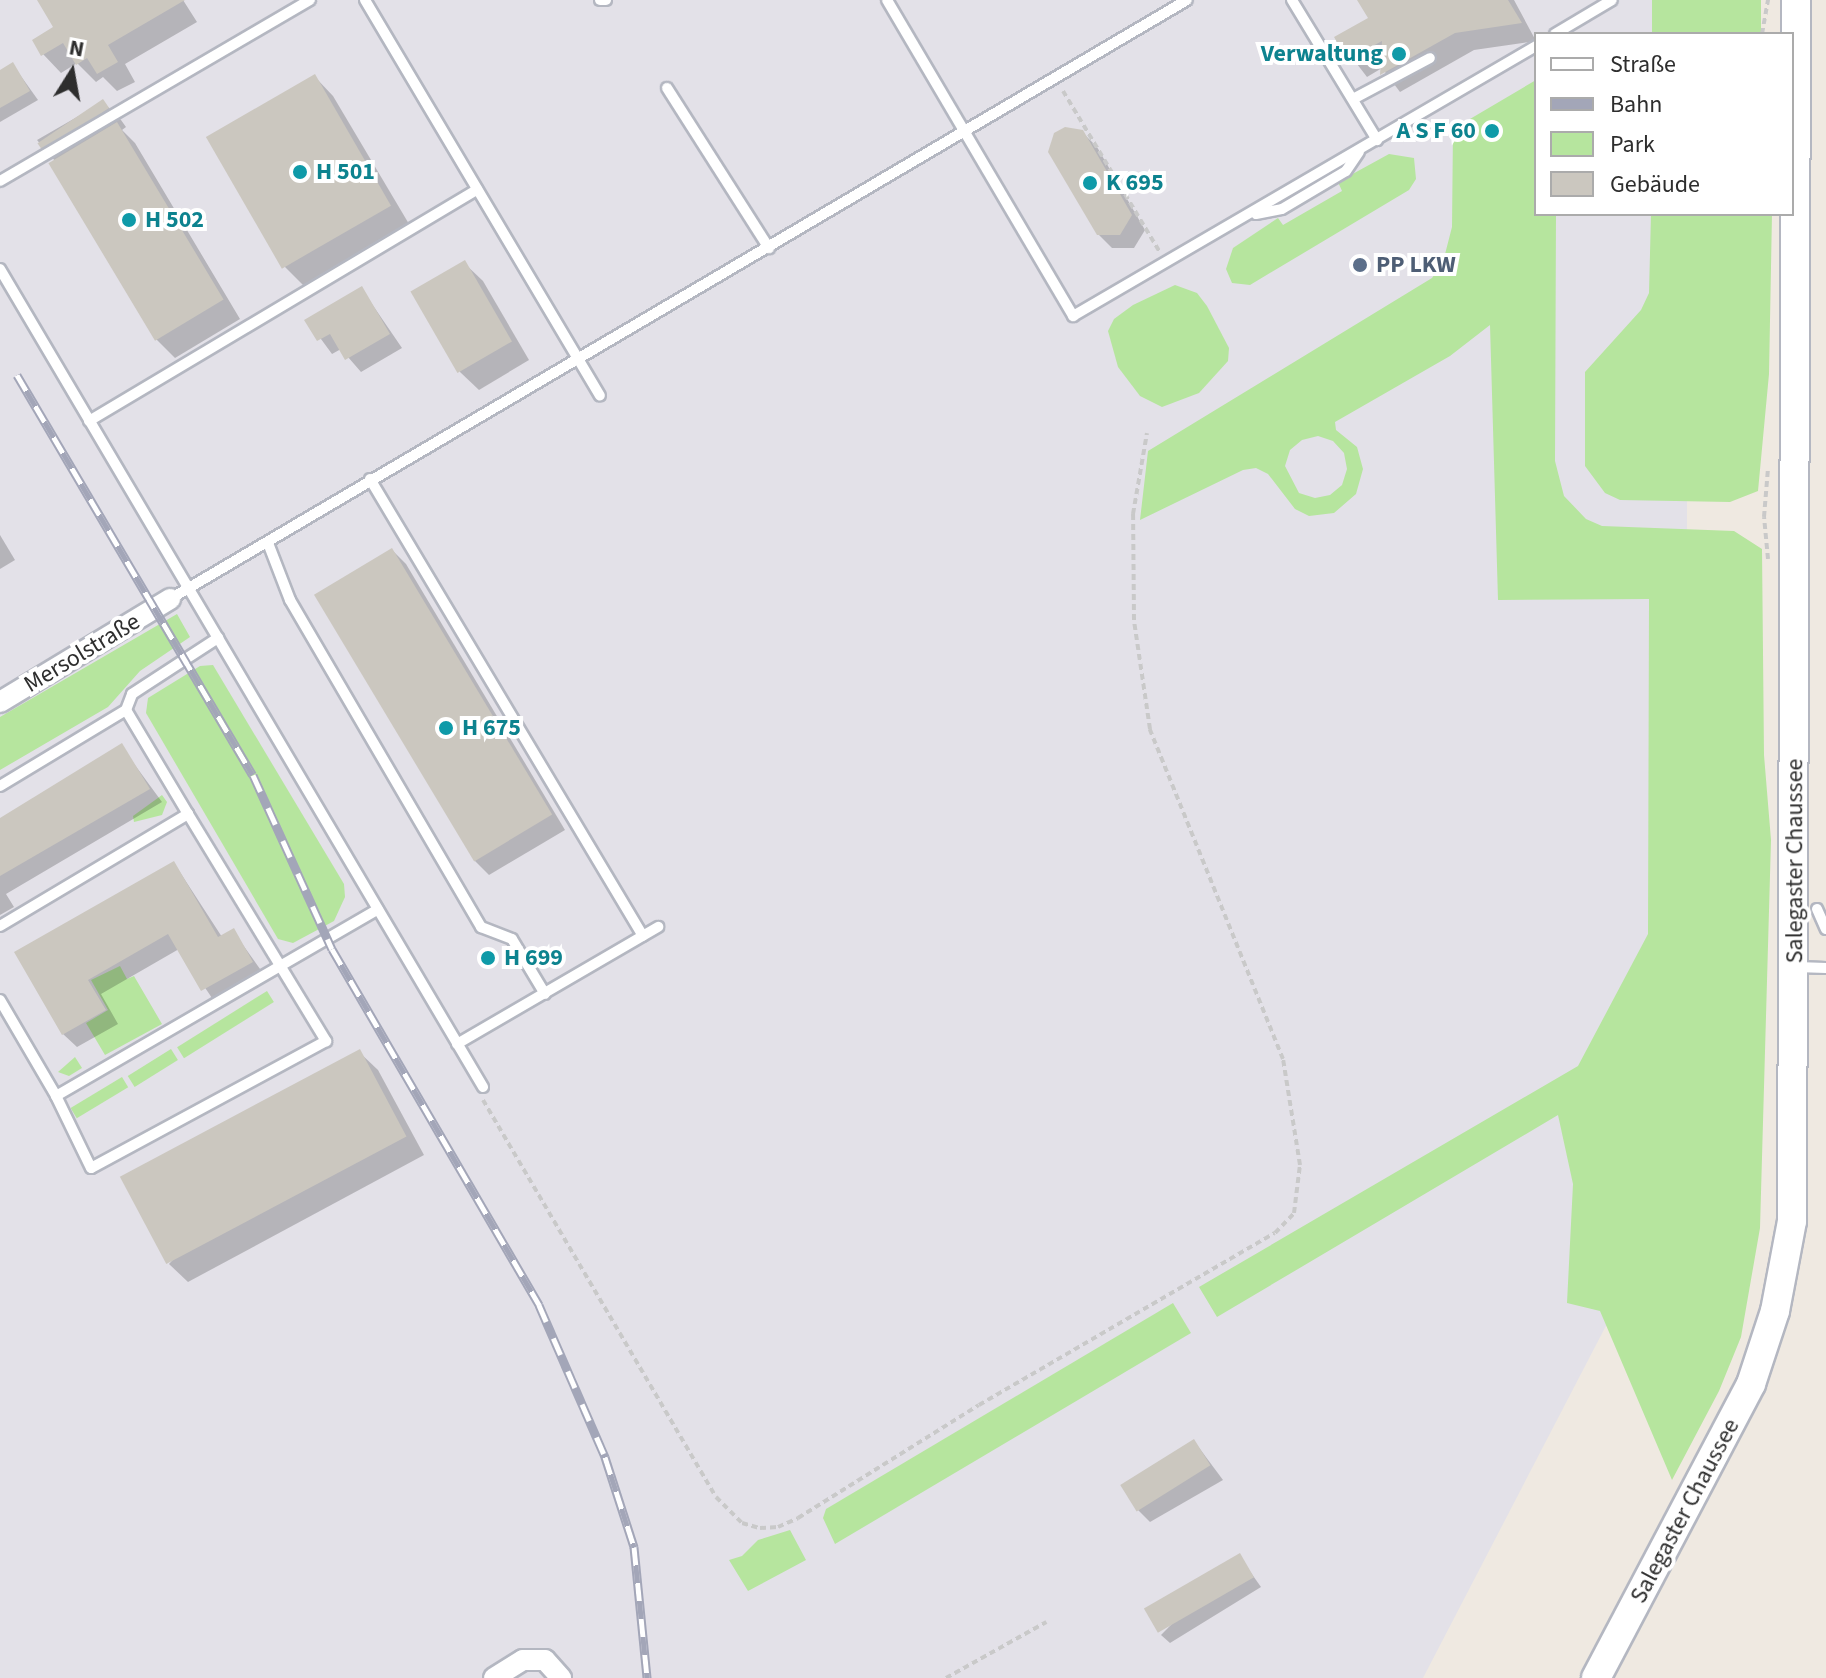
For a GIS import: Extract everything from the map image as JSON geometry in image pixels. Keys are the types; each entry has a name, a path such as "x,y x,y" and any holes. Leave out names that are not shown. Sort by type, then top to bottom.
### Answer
{"main road":[{"name":"Salegaster Chaussee","path":"1596,1678 1739,1411 1775,1311 1794,1199 1796,0"}],"street":[{"name":"Mersolstraße","path":"0,702 167,602"},
{"path":"494,1678 523,1660 545,1660 561,1678"}],"lane":[{"path":"0,181 310,0"},
{"path":"365,0 600,396"},
{"path":"600,0 606,0"},
{"path":"887,0 1073,316 1534,47"},
{"path":"167,602 577,356 769,248 1187,0"},
{"path":"1292,0 1377,140"},
{"path":"1558,32 1612,0"},
{"path":"1353,99 1430,58"},
{"path":"667,88 769,248"},
{"path":"1246,216 1282,209 1346,171 1361,149"},
{"path":"89,421 477,190"},
{"path":"0,269 483,1087"},
{"path":"370,479 643,936"},
{"path":"268,543 290,600 481,927 512,939 545,994"},
{"path":"0,786 126,710 132,694 218,638"},
{"path":"0,1000 56,1096 91,1168 326,1041 126,710"},
{"path":"0,926 188,814"},
{"path":"56,1096 378,909"},
{"path":"1817,909 1826,929"},
{"path":"457,1044 658,927"},
{"path":"1795,967 1826,968"}],"path":[{"path":"1762,32 1768,0"},
{"path":"1056,78 1166,262"},
{"path":"483,1087 478,1092 716,1497 742,1523 760,1528 778,1527 798,1518 979,1405 1275,1233 1294,1213 1300,1165 1283,1059 1150,729 1134,620 1133,514 1147,433"},
{"path":"1768,562 1764,517 1769,457"},
{"path":"946,1678 1046,1622"}],"shaded area":[{"path":"0,0 1687,0 1687,32 1534,32 1534,216 1687,216 1687,942 1675,1193 1423,1678 0,1678"}],"green space":[{"path":"1652,0 1761,0 1761,32 1652,32"},
{"path":"1534,81 1534,216 1556,216 1555,461 1564,496 1586,519 1602,526 1734,531 1762,549 1764,755 1771,840 1760,1228 1741,1337 1719,1391 1672,1480 1600,1311 1567,1303 1573,1184 1558,1115 1217,1317 1199,1287 1578,1066 1648,934 1649,599 1498,600 1490,325 1450,356 1335,422 1336,430 1357,447 1363,469 1356,494 1334,513 1309,516 1295,509 1268,474 1256,468 1243,470 1140,520 1148,451 1432,278 1443,262 1452,227 1453,129","holes":["1494,120 1502,136 1490,142 1482,126","1318,436 1333,441 1344,453 1347,469 1342,485 1330,495 1315,498 1299,493 1285,466 1290,450 1302,440"]},
{"path":"1389,154 1414,158 1416,179 1409,190 1250,285 1232,283 1226,269 1233,248 1278,218 1283,225 1342,191 1338,182"},
{"path":"1651,216 1772,216 1769,374 1758,491 1730,502 1620,500 1605,493 1585,466 1585,372 1641,310 1649,293"},
{"path":"1175,285 1197,293 1207,306 1229,348 1228,361 1199,393 1162,407 1140,396 1118,367 1108,331 1114,319 1133,305"},
{"path":"177,614 190,637 140,671 108,707 0,770 0,717"},
{"path":"213,665 344,884 345,897 334,921 293,943 278,939 146,713 148,698 200,666"},
{"path":"162,795 167,802 162,815 134,822 133,816"},
{"path":"120,966 127,979 134,976 162,1024 105,1055 86,1023 108,1010 91,980"},
{"path":"267,991 274,1002 184,1058 177,1047"},
{"path":"171,1049 178,1060 135,1087 128,1076"},
{"path":"75,1057 82,1068 69,1076 58,1072"},
{"path":"122,1077 128,1087 77,1118 71,1108"},
{"path":"1173,1303 1191,1333 835,1544 823,1518 826,1509"},
{"path":"790,1530 806,1560 748,1591 729,1560 742,1556 758,1540"}],"building":[{"path":"37,0 185,0 108,45 118,62 97,74 87,58 76,65 63,43 41,56 32,40 53,27"},
{"name":"Verwaltung","path":"1357,0 1508,0 1522,23 1455,33 1380,75 1382,41 1347,60 1334,37 1368,18"},
{"path":"13,62 30,91 0,108 0,70"},
{"name":"H 501","path":"315,74 391,206 282,269 206,137"},
{"path":"103,99 109,108 44,152 38,143"},
{"name":"H 502","path":"117,122 224,299 155,341 48,163"},
{"name":"K 695","path":"1065,127 1083,130 1132,215 1120,235 1097,235 1048,152 1054,133"},
{"path":"465,260 512,341 457,373 410,292"},
{"path":"362,286 390,334 345,360 330,334 317,341 304,320"},
{"name":"H 675","path":"392,548 552,815 474,861 314,595"},
{"path":"122,743 150,789 0,876 0,818"},
{"path":"174,861 218,937 234,928 253,962 201,991 168,934 88,980 106,1010 62,1035 14,952"},
{"path":"360,1049 406,1136 166,1264 120,1177"},
{"path":"1194,1439 1210,1465 1137,1511 1120,1485"},
{"path":"1240,1553 1254,1577 1158,1633 1144,1608"}],"railway":[{"path":"17,375 253,775 332,949 539,1305 605,1457 634,1547 647,1678"}],"place":[{"name":"Verwaltung","path":"1399,54"},
{"name":"A S F 60","path":"1492,131"},
{"name":"H 501","path":"300,172"},
{"name":"K 695","path":"1090,183"},
{"name":"H 502","path":"129,220"},
{"name":"PP LKW","path":"1360,265"},
{"name":"H 675","path":"446,728"},
{"name":"H 699","path":"488,958"}]}
